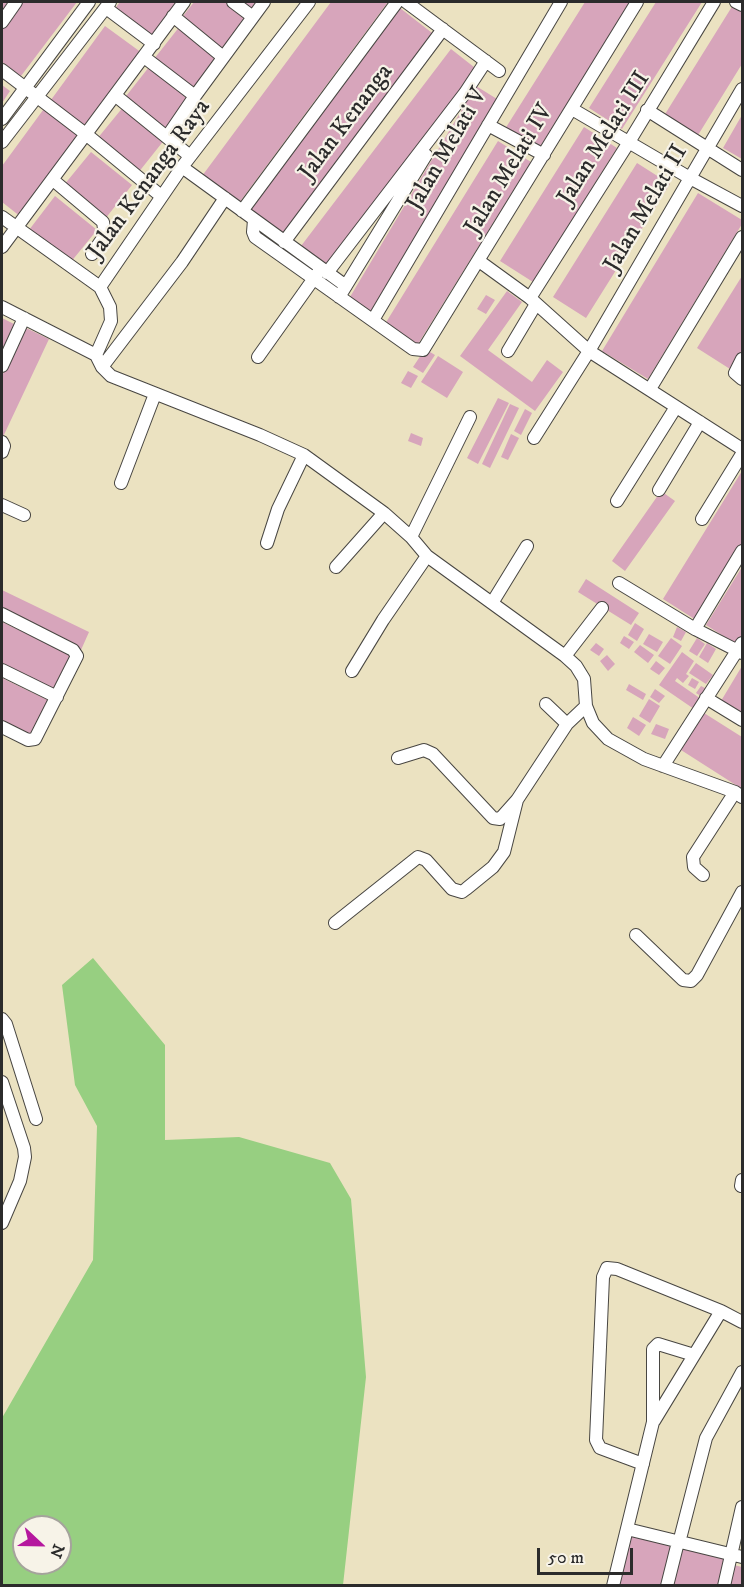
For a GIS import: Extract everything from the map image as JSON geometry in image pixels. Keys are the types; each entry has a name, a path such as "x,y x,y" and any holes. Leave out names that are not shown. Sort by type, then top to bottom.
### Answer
{"street":[{"path":"2,22 16,2"},
{"path":"2,119 89,2"},
{"path":"2,247 184,2"},
{"path":"233,2 253,17"},
{"path":"167,137 264,2"},
{"name":"Jalan Kenanga Raya","path":"2,217 100,286 190,156 309,2"},
{"path":"242,211 397,2"},
{"path":"405,2 499,71"},
{"name":"Jalan Melati V","path":"373,320 561,2"},
{"name":"Jalan Melati IV","path":"373,320 413,349 421,351 425,348 637,2"},
{"name":"Jalan Melati III","path":"508,351 533,301 714,2"},
{"path":"736,2 742,6"},
{"path":"2,142 108,5 154,44"},
{"path":"80,14 93,24"},
{"path":"173,16 223,57"},
{"name":"Jalan Kenanga","path":"284,242 443,29"},
{"path":"144,57 195,96"},
{"path":"343,292 486,61"},
{"path":"2,70 87,135 161,196"},
{"name":"Jalan Melati II","path":"534,438 589,351 742,89"},
{"path":"258,357 314,279 324,271 465,93"},
{"path":"116,96 190,156"},
{"path":"572,109 742,206"},
{"path":"647,110 742,170"},
{"path":"488,125 544,155"},
{"path":"182,167 324,271 373,320"},
{"path":"53,180 103,222 105,235 92,254"},
{"path":"102,368 182,262 225,198"},
{"path":"254,220 255,237 314,279 343,292"},
{"path":"650,389 742,237"},
{"path":"479,261 533,301 589,351 742,449"},
{"path":"96,355 111,321 110,307 100,286"},
{"path":"2,307 96,355 102,368 111,376 303,454 384,513 411,537 427,556 566,656 584,679 586,706 592,723 616,745 644,759 739,794 693,857 694,867 703,875"},
{"path":"2,366 24,318"},
{"path":"121,483 155,394"},
{"path":"617,501 676,407"},
{"path":"411,537 470,417"},
{"path":"659,490 700,422"},
{"path":"2,442 4,445 2,452"},
{"path":"267,543 278,509 303,454"},
{"path":"702,519 742,454"},
{"path":"2,505 24,514"},
{"path":"336,567 384,513"},
{"path":"492,603 527,546"},
{"path":"695,629 742,551"},
{"path":"352,671 383,620 427,556"},
{"path":"618,584 695,629 741,648 663,766"},
{"path":"566,656 602,608"},
{"path":"2,614 77,653 77,658 37,737 28,740 2,727"},
{"path":"2,670 57,697"},
{"path":"706,698 742,720"},
{"path":"546,704 567,724"},
{"path":"398,758 424,750 433,754 495,819 502,817 517,800 567,724 586,706"},
{"path":"335,923 418,857 426,860 452,889 462,892 493,867 504,852 517,800"},
{"path":"636,935 683,980 691,981 697,975 742,892"},
{"path":"2,1019 6,1024 36,1119"},
{"path":"2,1082 25,1157 20,1181 2,1223"},
{"path":"643,1464 600,1448 596,1440 604,1272 607,1268 617,1269 721,1311 742,1322"},
{"path":"654,1422 721,1311"},
{"path":"613,1586 654,1422 654,1347 658,1344 694,1355"},
{"path":"667,1586 706,1438 742,1372"},
{"path":"724,1586 737,1552 742,1507"},
{"path":"628,1525 737,1552"}],"green space":[{"path":"93,958 165,1045 165,1140 239,1137 330,1163 351,1199 366,1377 343,1585 2,1585 2,1418 93,1260 97,1126 75,1085 62,985"}],"building":[{"path":"2,2 15,2 2,20"},
{"path":"20,2 77,2 21,76 2,62 2,26"},
{"path":"120,2 177,2 150,38 113,11"},
{"path":"194,2 226,2 248,20 221,53 180,20"},
{"path":"236,2 258,2 249,12"},
{"path":"331,2 388,2 239,203 202,176"},
{"path":"585,2 631,2 538,150 505,129"},
{"path":"656,2 702,2 622,129 589,108"},
{"path":"733,5 742,11 742,64 695,140 662,119"},
{"path":"400,8 436,36 286,238 249,211"},
{"path":"105,26 142,53 84,132 48,104"},
{"path":"180,26 222,59 195,92 154,59"},
{"path":"451,49 479,71 329,268 301,246"},
{"path":"149,67 191,100 164,134 123,100"},
{"path":"2,85 10,91 2,103"},
{"path":"476,86 497,99 369,314 347,302"},
{"path":"46,106 82,134 21,217 2,202 2,166"},
{"path":"124,106 165,139 138,173 97,139"},
{"path":"742,115 742,159 723,148"},
{"path":"584,127 617,148 533,282 500,261"},
{"path":"498,141 531,162 418,344 385,324"},
{"path":"91,152 132,185 105,219 64,185"},
{"path":"637,163 670,184 586,318 553,297"},
{"path":"698,193 742,220 742,224 648,379 602,351"},
{"path":"55,196 97,230 70,263 29,230"},
{"path":"742,276 742,350 730,369 697,348"},
{"path":"507,291 522,302 488,350 532,382 547,360 563,372 535,411 460,356"},
{"path":"486,295 495,300 486,314 477,309"},
{"path":"2,318 18,326 2,360"},
{"path":"24,327 49,339 2,439 2,376"},
{"path":"425,349 435,355 423,373 413,367"},
{"path":"438,356 463,372 447,398 421,382"},
{"path":"408,371 418,376 411,388 401,383"},
{"path":"498,398 509,403 478,464 467,458"},
{"path":"510,404 519,408 490,468 482,464"},
{"path":"525,409 532,413 521,435 514,431"},
{"path":"411,433 423,438 421,446 408,441"},
{"path":"511,434 519,438 508,460 501,457"},
{"path":"742,471 742,545 696,620 663,599"},
{"path":"661,491 675,501 625,571 612,561"},
{"path":"742,567 742,641 739,646 706,625"},
{"path":"586,579 639,613 631,625 578,592"},
{"path":"2,590 89,632 81,650 2,612"},
{"path":"2,622 76,657 58,694 2,667"},
{"path":"635,623 644,629 637,641 628,635"},
{"path":"677,627 686,632 681,641 673,637"},
{"path":"649,634 663,642 657,652 643,644"},
{"path":"624,636 634,642 629,649 620,643"},
{"path":"671,638 682,646 670,664 658,656"},
{"path":"697,638 705,644 697,656 689,651"},
{"path":"596,643 604,649 599,656 590,650"},
{"path":"707,643 716,649 708,663 699,657"},
{"path":"640,645 654,655 648,663 634,652"},
{"path":"682,652 694,661 686,674 689,676 683,683 677,678 675,681 701,699 694,709 659,685"},
{"path":"607,655 615,664 608,671 600,661"},
{"path":"656,661 665,668 659,675 650,669"},
{"path":"696,663 713,675 706,684 689,673"},
{"path":"742,666 742,714 721,701"},
{"path":"2,678 50,701 32,738 2,724"},
{"path":"692,678 699,682 695,689 688,685"},
{"path":"629,684 646,694 643,700 626,690"},
{"path":"701,686 709,690 704,698 696,693"},
{"path":"655,689 665,696 659,703 650,697"},
{"path":"649,699 660,706 650,723 639,716"},
{"path":"704,713 742,737 742,789 681,750"},
{"path":"633,717 646,725 639,736 627,728"},
{"path":"656,724 669,729 665,739 651,734"},
{"path":"627,1532 675,1543 665,1586 614,1586"},
{"path":"680,1544 728,1555 720,1586 669,1586"},
{"path":"734,1565 742,1567 742,1586 729,1586"}]}
